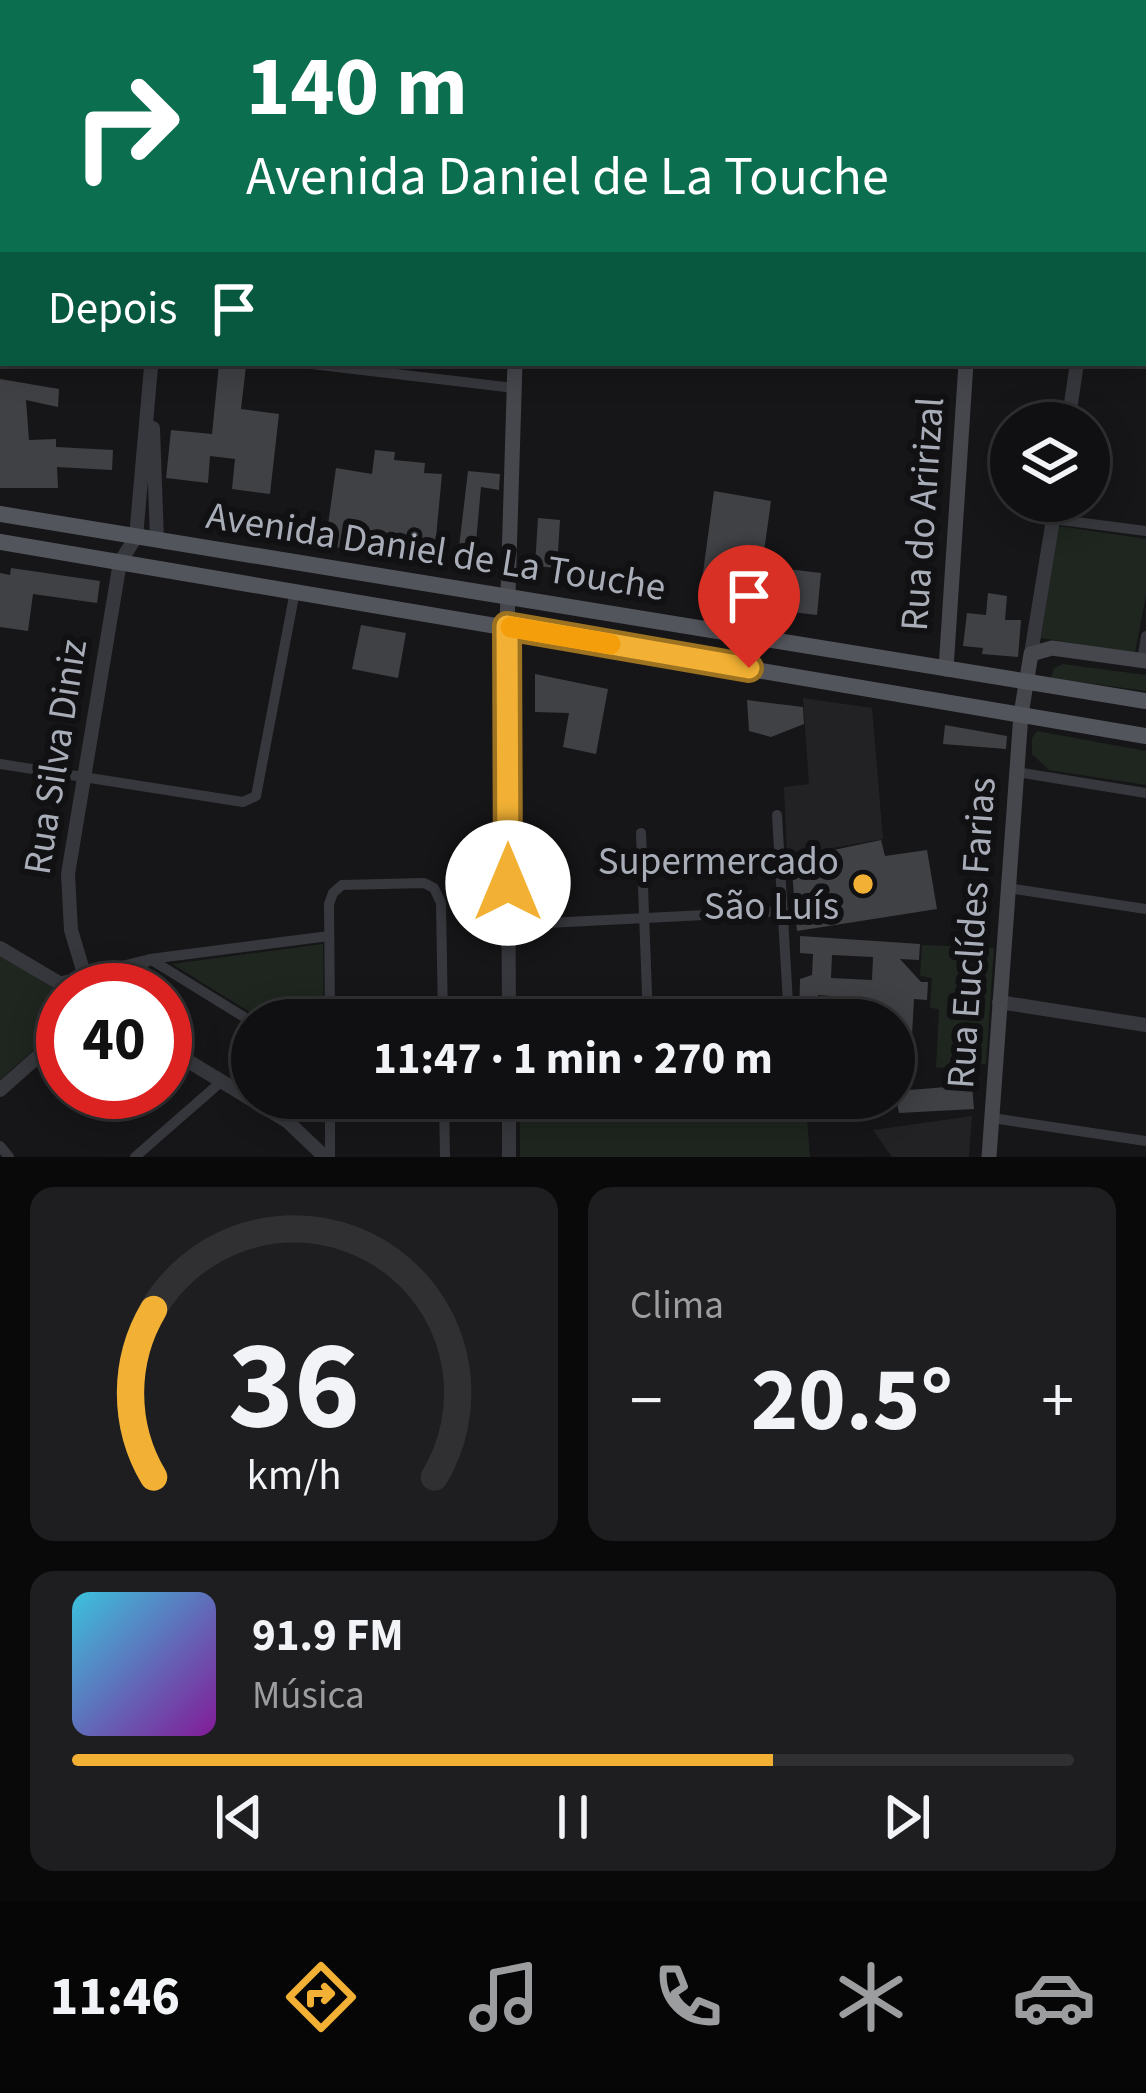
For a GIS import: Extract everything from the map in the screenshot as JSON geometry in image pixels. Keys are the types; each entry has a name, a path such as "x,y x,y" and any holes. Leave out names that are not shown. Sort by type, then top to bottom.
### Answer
{"main road":[{"path":"507,626 515,366"},
{"name":"Rua do Aririzal","path":"946,669 966,366"},
{"name":"Avenida Daniel de La Touche","path":"0,514 1146,701"},
{"path":"136,537 149,566"},
{"name":"Avenida Daniel de La Touche","path":"0,542 1146,736"},
{"path":"1031,654 1052,647 1144,661"},
{"name":"Rua Euclídes Farias","path":"989,1157 1016,772 1031,654"},
{"path":"1025,683 1030,700 1046,718"}],"street":[{"path":"136,537 151,366"},
{"path":"151,366 157,540"},
{"path":"351,366 514,388"},
{"path":"1071,402 1077,366"},
{"path":"1031,654 1053,522"},
{"path":"1076,522 1146,531"},
{"name":"Rua Silva Diniz","path":"79,963 68,886 120,562 136,537"},
{"path":"0,764 243,802 252,799 295,591"},
{"path":"507,626 508,999"},
{"path":"1144,661 1146,636"},
{"path":"1016,772 1146,793"},
{"path":"777,815 788,999"},
{"path":"641,833 647,999"},
{"path":"330,999 329,904 333,892 342,885 424,883 434,888 441,903 443,999"},
{"path":"1008,888 1146,909"},
{"path":"508,925 783,911"},
{"path":"133,963 329,936"},
{"path":"0,948 36,969"},
{"path":"145,963 150,959"},
{"path":"150,959 231,1009"},
{"path":"999,1003 1146,1024"},
{"path":"0,1090 36,1058"},
{"path":"192,1063 286,1121 328,1157"},
{"path":"135,1157 222,1081"},
{"path":"992,1118 1146,1141"},
{"path":"328,1157 329,1119"},
{"path":"444,1119 445,1157"},
{"path":"509,1119 509,1157"},
{"path":"0,1146 9,1157"}],"shaded area":[{"path":"1058,526 1146,539 1146,595 1135,653 1041,638"},
{"path":"1063,664 1146,675 1146,691 1051,678 1054,668"},
{"path":"803,698 872,708 883,839 787,856 784,787 809,784"},
{"path":"1037,731 1146,751 1146,785 1049,770 1032,754"},
{"path":"323,944 324,999 231,1000 192,976 192,963 180,963"},
{"path":"922,945 994,948 986,1064 936,1068 939,1009 930,1008 932,978 920,976"},
{"path":"0,955 36,977 36,1047 0,1080"},
{"path":"972,1116 969,1157 892,1157 873,1130"},
{"path":"520,1119 807,1119 810,1157 520,1157"}],"building":[{"path":"219,366 246,366 241,409 279,414 270,494 232,489 235,459 210,456 208,483 166,478 171,430 212,434"},
{"path":"0,379 59,389 58,407 26,400 29,440 56,439 56,447 113,450 112,470 57,467 58,488 0,488"},
{"path":"375,450 395,452 394,460 425,463 424,473 442,474 434,559 325,546 336,468 372,474"},
{"path":"468,471 500,474 499,490 481,487 474,565 457,564"},
{"path":"714,491 771,501 762,566 821,573 817,615 767,609 768,600 700,595"},
{"path":"538,518 560,520 557,568 535,566"},
{"path":"11,568 100,581 97,603 33,594 28,631 0,627 0,573 10,575"},
{"path":"988,593 1007,596 1005,620 1021,620 1018,657 982,654 983,648 963,646 967,613 986,615"},
{"path":"361,625 406,633 398,678 352,669"},
{"path":"535,674 608,689 596,754 563,747 569,713 535,712"},
{"path":"747,700 803,707 804,724 771,737 749,731"},
{"path":"945,725 1007,736 1006,749 943,744"},
{"name":"Supermercado São Luís","path":"881,840 885,856 927,850 937,909 797,931 791,859"},
{"path":"800,936 920,944 919,960 900,959 921,982 928,982 927,1000 818,995 818,999 800,999 800,979 812,975 813,954 800,953","holes":["832,955 873,957 872,980 831,978"]},
{"path":"972,1085 974,1109 915,1112 915,1090"}],"slow traffic":[{"path":"511,627 610,644"}],"place":[{"name":"Supermercado São Luís","path":"863,884"}],"route":[{"path":"508,883 507,626 749,668"}]}
